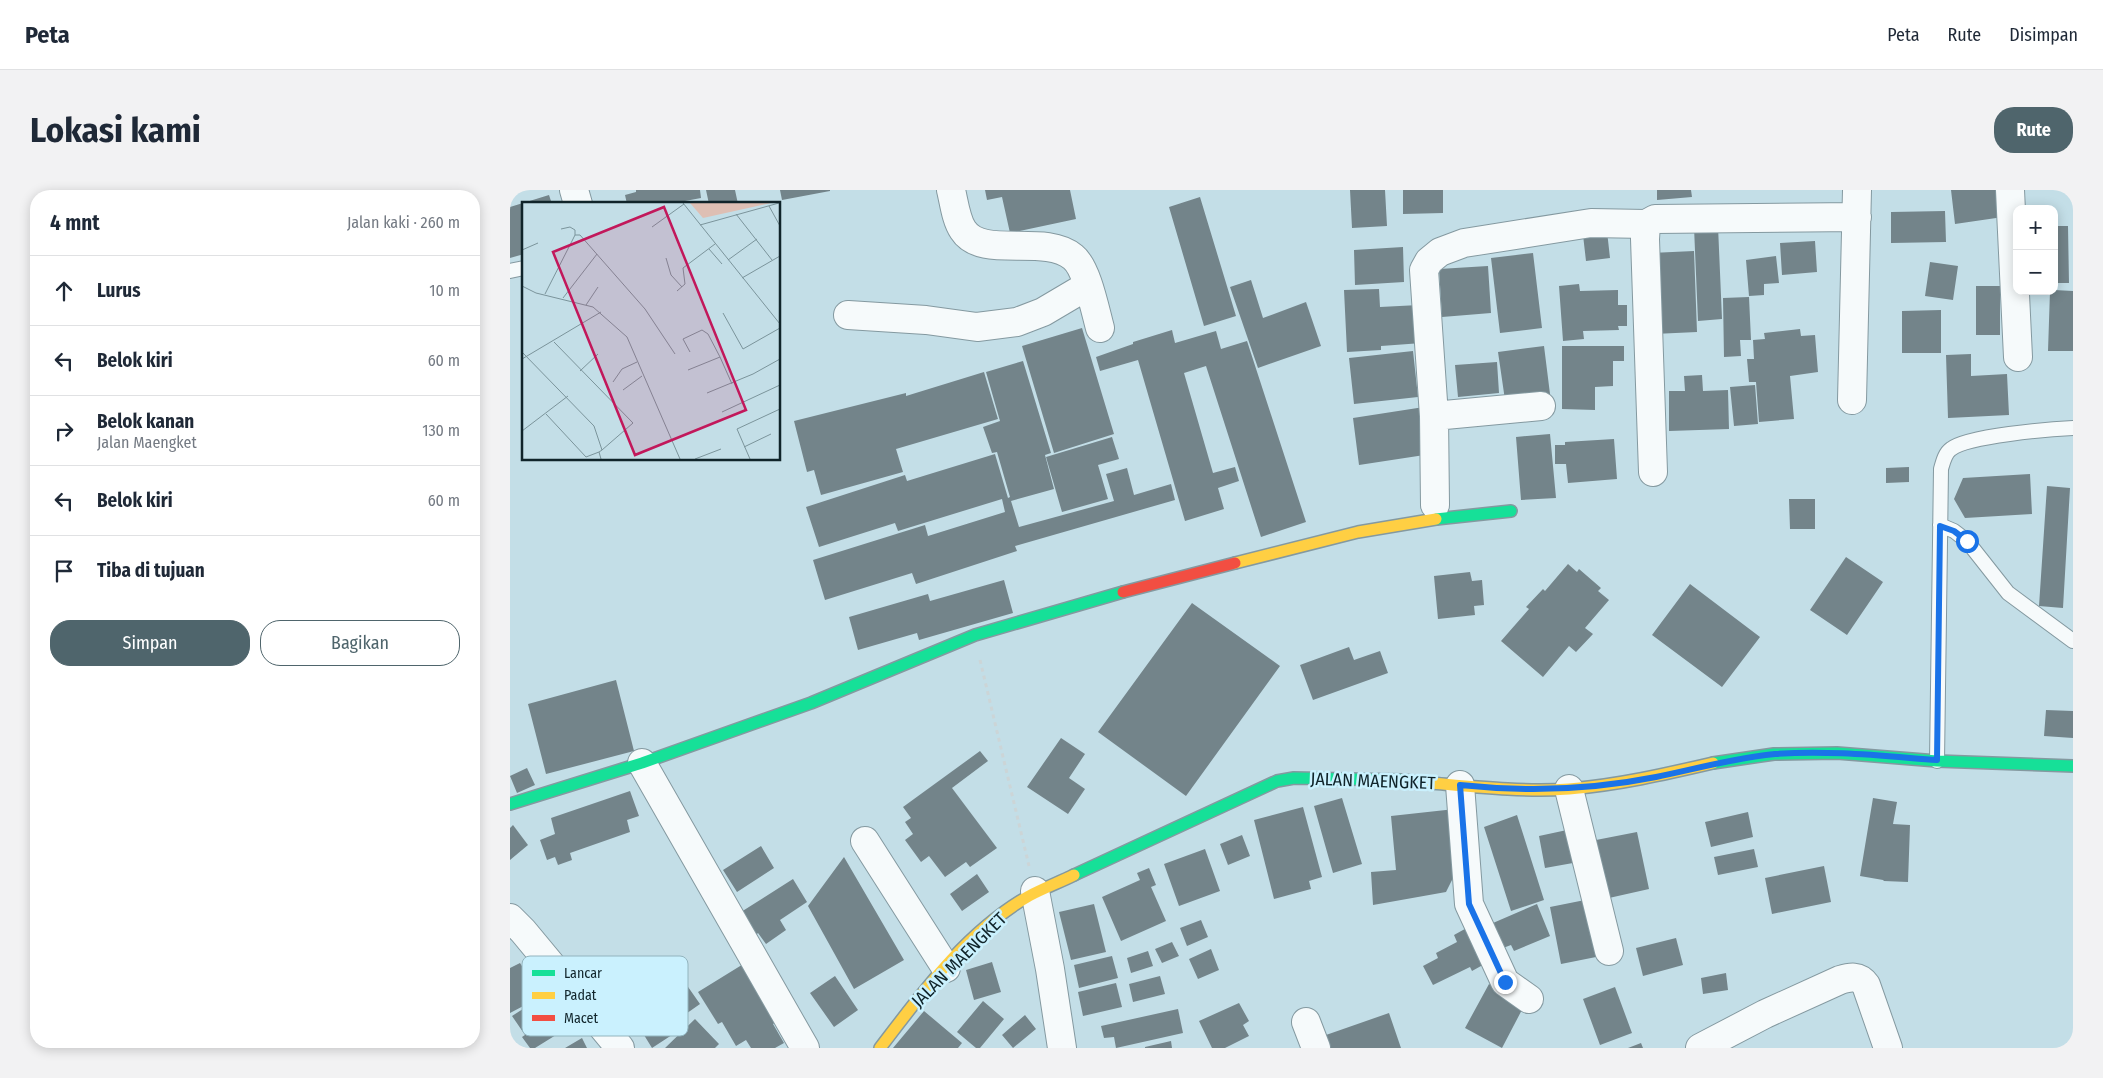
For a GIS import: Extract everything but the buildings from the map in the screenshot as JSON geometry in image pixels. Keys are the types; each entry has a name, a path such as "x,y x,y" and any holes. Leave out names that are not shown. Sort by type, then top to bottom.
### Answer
{"street":[{"path":"951,190 960,226 969,238 989,244 1038,245 1064,252 1076,260 1083,272 1100,328"},
{"path":"1852,400 1857,190"},
{"path":"2010,190 2018,357"},
{"path":"1436,505 1434,416 1424,270 1429,261 1440,252 1464,243 1591,223 1646,224 1654,220 1857,217"},
{"path":"1646,224 1644,239 1653,472"},
{"path":"848,315 926,320 977,327 1017,322 1043,312 1087,286"},
{"path":"1434,416 1541,406"},
{"path":"510,804 642,763 811,703 974,636 1128,590 1358,532 1451,516 1511,511"},
{"name":"JALAN MAENGKET","path":"880,1048 908,1009 946,968 983,931 1035,892 1277,781 1294,778 1402,780 1493,788 1570,789 1656,777 1713,763 1774,754 1837,753 2073,766"},
{"path":"642,763 805,1048"},
{"path":"1460,785 1469,904 1505,982 1529,999"},
{"path":"1570,789 1609,951"},
{"path":"865,841 946,968"},
{"path":"1035,892 1050,968 1062,1048"},
{"path":"510,918 544,956"},
{"path":"1700,1048 1765,1014 1840,980 1852,977 1861,979 1866,985 1888,1048"},
{"path":"1306,1022 1316,1048"},
{"path":"610,1036 620,1048"}],"lane":[{"path":"1937,760 1941,469 1945,456 1953,447 1977,440 2035,430 2073,428"},
{"path":"1940,526 1954,531 1967,541 2008,593 2073,640"}],"path":[{"path":"974,636 1035,892"}],"traffic: fast":[{"path":"1436,519 1511,511"},
{"path":"510,804 642,763 811,703 975,635 1123,592"},
{"path":"1713,763 1774,754 1837,753 1937,761 2073,766"},
{"path":"1074,875 1277,781 1294,778 1402,780 1431,783"}],"traffic: slow":[{"path":"1235,563 1358,532 1436,519"},
{"path":"1431,783 1518,789 1569,789 1624,782 1713,763"},
{"path":"880,1048 947,964 985,927 1029,896 1074,875"}],"traffic: jam":[{"path":"1123,592 1235,563"}],"route":[{"path":"1505,982 1469,904 1460,785 1493,788 1583,788 1656,777 1713,763 1774,754 1837,753 1937,760 1940,526 1954,531 1967,541"}]}
